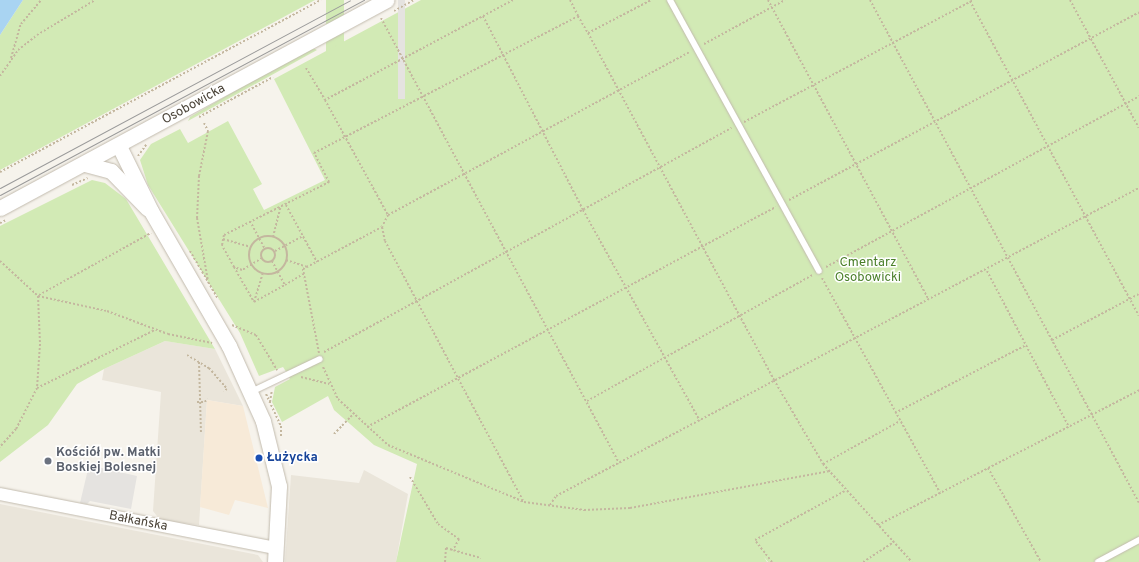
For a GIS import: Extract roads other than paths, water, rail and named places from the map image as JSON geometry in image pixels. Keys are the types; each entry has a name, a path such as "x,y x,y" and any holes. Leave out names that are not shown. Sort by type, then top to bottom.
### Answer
{"street":[{"name":"Osobowicka","path":"0,208 88,171 119,146 387,0"},
{"path":"110,171 119,146"},
{"path":"119,146 151,211 190,274 252,392 263,422 279,486 276,555"},
{"path":"88,171 110,171 151,211"},
{"name":"Bałkańska","path":"0,494 276,555"}],"lane":[{"path":"670,0 819,272"},
{"path":"252,392 320,357"},
{"path":"1098,562 1139,540"}],"water":[{"path":"0,0 23,0 0,35"}],"tram line":[{"path":"0,188 350,0"},
{"path":"0,195 364,0"}],"place":[{"name":"Łużycka","path":"259,458"},
{"name":"Kościół pw. Matki Boskiej Bolesnej","path":"48,461"}],"park label":[{"name":"Cmentarz Osobowicki","path":"868,272"}]}
